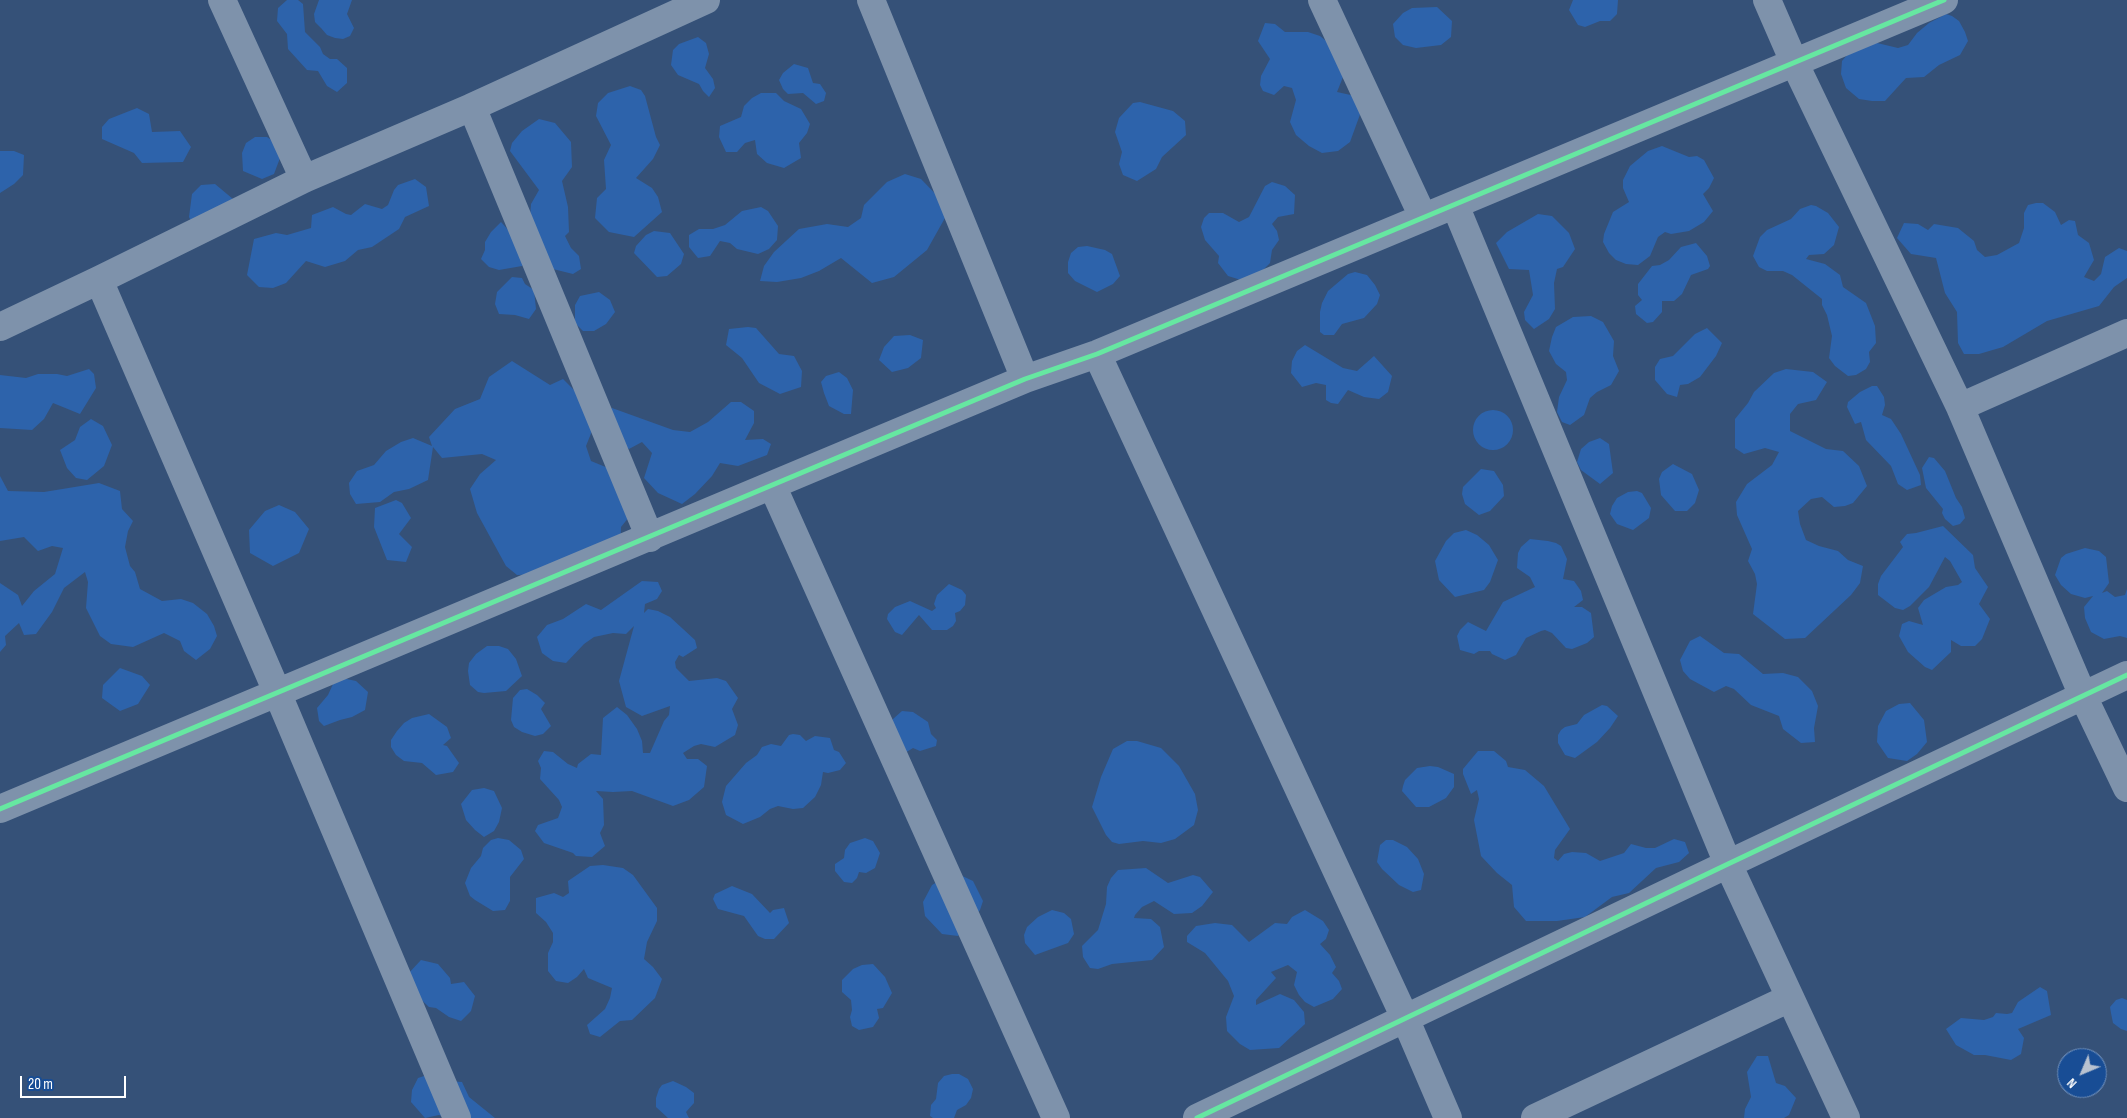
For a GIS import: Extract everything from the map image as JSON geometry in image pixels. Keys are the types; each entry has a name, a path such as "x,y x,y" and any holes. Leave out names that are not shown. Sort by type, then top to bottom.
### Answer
{"street":[{"path":"222,0 304,179"},
{"path":"0,327 304,179 472,107 706,0"},
{"path":"871,0 1026,379"},
{"path":"1322,0 1423,217"},
{"path":"1767,0 1794,62 1960,408 2083,696 2127,788"},
{"path":"0,809 1026,379 1097,354 1944,0"},
{"path":"472,107 650,538"},
{"path":"1455,205 1728,864 1846,1118"},
{"path":"99,280 277,692 457,1118"},
{"path":"1960,408 2127,333"},
{"path":"1097,354 1405,1018 1448,1118"},
{"path":"772,486 1056,1118"},
{"path":"1197,1118 2127,675"},
{"path":"1535,1118 1790,998"}],"shaded area":[{"path":"287,0 298,0 303,4 305,32 320,47 323,54 330,59 337,59 347,68 347,83 337,92 327,86 318,71 307,70 288,49 287,34 277,21 278,8"},
{"path":"319,0 352,0 347,14 354,28 350,36 343,39 327,35 315,22 314,14"},
{"path":"1573,0 1618,0 1617,14 1610,21 1600,21 1585,27 1578,25 1569,10"},
{"path":"1437,7 1452,21 1451,37 1441,45 1416,48 1403,45 1395,37 1393,24 1403,13 1412,8"},
{"path":"1946,14 1959,21 1965,32 1968,41 1960,55 1939,65 1924,77 1906,78 1885,101 1859,99 1846,88 1841,74 1842,61 1853,48 1873,42 1898,48 1908,45 1917,33 1929,23"},
{"path":"1265,23 1275,24 1285,32 1308,32 1320,36 1335,48 1343,77 1337,92 1355,96 1362,109 1350,142 1338,151 1322,153 1309,146 1296,135 1290,122 1296,100 1292,88 1284,86 1274,95 1263,91 1260,85 1261,76 1270,59 1258,41"},
{"path":"698,37 706,43 709,54 705,68 713,79 715,88 709,97 699,84 678,75 671,65 673,50 679,44"},
{"path":"794,64 808,68 813,83 820,84 826,93 824,101 816,104 803,93 788,94 783,89 779,80 783,73"},
{"path":"630,86 641,90 645,96 660,145 653,159 636,178 652,188 658,197 662,212 634,237 609,232 595,218 597,198 606,189 604,160 611,145 596,116 598,103 608,93"},
{"path":"761,93 776,93 784,101 801,109 810,124 807,133 799,143 801,158 784,168 767,163 757,154 755,140 745,143 737,152 726,152 719,137 720,126 741,117 744,106"},
{"path":"1140,102 1173,111 1185,121 1186,135 1162,157 1156,169 1137,181 1123,175 1119,164 1122,152 1115,132 1119,118 1133,103"},
{"path":"137,108 149,114 152,132 180,131 191,147 183,162 142,163 134,153 102,139 102,127 109,119"},
{"path":"539,119 555,123 571,142 572,167 562,181 568,207 569,232 565,236 571,248 579,256 581,269 573,274 549,268 530,218 531,204 539,190 510,151 512,143 522,131"},
{"path":"255,137 267,137 282,147 274,174 262,179 243,171 242,153 246,143"},
{"path":"1662,146 1689,157 1697,156 1704,160 1714,178 1709,188 1703,194 1713,211 1704,222 1689,231 1671,234 1665,232 1658,237 1650,256 1638,265 1626,264 1616,260 1609,253 1603,242 1604,234 1613,212 1629,202 1623,188 1623,180 1630,166 1648,151"},
{"path":"0,151 14,151 24,155 23,175 14,184 0,193"},
{"path":"905,174 921,179 950,209 927,250 894,277 872,283 841,258 819,271 801,278 777,282 760,281 764,266 774,252 799,229 827,224 848,227 861,218 864,205 887,182"},
{"path":"415,179 426,187 429,206 405,217 399,229 372,247 358,250 345,261 325,267 306,261 286,283 273,288 259,287 247,275 254,239 276,233 287,235 311,228 312,215 333,207 351,215 365,204 382,209 388,205 398,185"},
{"path":"1272,182 1285,186 1295,195 1294,214 1278,217 1272,224 1277,231 1279,240 1272,250 1270,263 1260,273 1241,280 1228,276 1218,263 1219,256 1205,240 1201,227 1204,218 1209,213 1223,213 1239,222 1249,217 1265,186"},
{"path":"215,184 233,199 195,229 189,217 192,194 201,185"},
{"path":"2043,203 2055,212 2061,225 2069,220 2075,221 2078,235 2089,243 2094,260 2084,277 2094,281 2101,274 2105,257 2119,248 2127,251 2127,278 2114,287 2099,306 2047,321 2003,347 1979,354 1964,354 1958,343 1957,312 1945,293 1936,258 1911,254 1897,238 1904,223 1918,224 1928,230 1934,224 1958,228 1974,241 1977,250 1985,257 1997,255 2019,243 2024,228 2024,213 2028,205"},
{"path":"1811,205 1828,213 1839,227 1834,245 1824,254 1809,255 1806,259 1825,264 1840,275 1843,287 1866,303 1875,326 1876,343 1869,352 1870,362 1866,369 1856,375 1848,376 1835,366 1829,358 1832,336 1827,315 1822,305 1822,299 1792,275 1783,271 1767,271 1759,267 1753,256 1760,237 1767,230 1791,219 1800,209"},
{"path":"761,207 768,211 778,226 777,240 769,249 758,254 737,249 730,243 720,241 710,256 698,258 689,247 689,235 699,229 713,229 725,225 742,211"},
{"path":"1538,214 1552,216 1569,233 1575,249 1563,267 1557,269 1554,283 1555,309 1549,319 1534,329 1525,320 1524,312 1533,295 1529,270 1509,269 1496,243 1507,232"},
{"path":"501,222 527,256 522,266 499,270 489,267 481,259 485,250 485,242 491,232"},
{"path":"654,231 670,233 684,254 681,264 667,276 657,277 634,253 636,246 646,235"},
{"path":"1696,243 1707,256 1710,266 1708,269 1691,275 1682,294 1674,301 1662,301 1662,312 1653,322 1647,323 1636,314 1635,306 1642,300 1638,295 1638,284 1652,266 1660,265 1669,260 1681,247"},
{"path":"1087,246 1105,250 1112,254 1120,276 1113,284 1097,292 1075,281 1068,273 1068,262 1071,253 1078,247"},
{"path":"1355,272 1367,275 1375,285 1380,295 1377,304 1364,318 1342,324 1334,335 1324,335 1320,332 1322,303 1328,291 1348,274"},
{"path":"512,277 522,278 525,284 534,290 536,309 529,319 515,315 499,314 495,304 497,292"},
{"path":"599,292 610,300 615,312 606,324 594,331 583,331 575,323 575,305 580,296"},
{"path":"1591,316 1603,322 1614,341 1613,356 1619,371 1611,385 1590,398 1584,415 1570,425 1562,422 1557,412 1559,397 1567,380 1566,372 1556,364 1549,351 1556,327 1573,317"},
{"path":"756,328 779,354 794,356 802,371 801,387 780,394 759,383 742,358 726,345 729,329"},
{"path":"1707,328 1722,343 1716,356 1700,377 1688,384 1680,385 1677,397 1667,394 1655,380 1655,367 1660,359 1673,356 1695,334"},
{"path":"910,335 923,340 921,358 908,368 892,372 879,360 884,347 894,336"},
{"path":"1305,345 1343,368 1357,371 1374,356 1392,376 1388,392 1379,399 1364,397 1348,390 1338,404 1326,400 1326,385 1316,383 1302,387 1291,373 1292,361 1297,351"},
{"path":"512,361 550,385 563,379 585,401 592,431 586,446 591,461 608,468 633,512 621,527 620,552 541,574 517,575 506,566 477,513 470,489 480,474 496,460 482,454 442,458 433,447 428,480 409,489 394,492 380,502 356,504 350,494 349,483 357,471 374,465 386,451 401,442 413,438 432,446 429,437 455,409 480,399 489,377"},
{"path":"89,369 94,374 96,388 80,414 53,403 44,419 32,430 0,428 0,375 26,378 38,374 67,376"},
{"path":"1786,369 1813,372 1827,382 1816,400 1798,404 1790,414 1790,431 1826,449 1843,451 1859,466 1867,486 1853,503 1845,506 1834,507 1822,497 1811,499 1798,511 1800,524 1806,540 1838,551 1848,560 1863,566 1860,583 1851,595 1805,638 1785,639 1753,614 1757,584 1755,574 1748,561 1752,549 1737,515 1736,502 1747,484 1772,465 1779,452 1765,448 1744,454 1735,448 1735,419 1754,392 1774,373"},
{"path":"839,372 847,378 853,390 851,414 844,414 829,406 824,393 821,382 826,376"},
{"path":"1872,386 1877,386 1884,397 1885,405 1882,415 1891,419 1901,434 1920,475 1921,485 1907,490 1898,484 1891,466 1866,440 1861,422 1855,424 1847,407 1848,402 1860,392"},
{"path":"731,402 741,402 754,411 754,423 745,440 763,439 771,444 767,455 738,466 720,463 712,476 695,494 682,504 658,493 644,478 652,453 642,442 629,449 614,439 605,425 612,408 673,430 690,432 708,422"},
{"path":"1493,410 1507,416 1513,430 1507,444 1493,450 1479,444 1473,430 1479,416"},
{"path":"91,419 103,426 112,445 104,466 87,480 76,478 67,468 60,450 75,440 80,427"},
{"path":"1600,438 1609,444 1613,473 1600,484 1581,470 1577,462 1581,449 1589,442"},
{"path":"1929,457 1934,458 1945,471 1956,498 1962,507 1965,518 1960,524 1953,526 1945,519 1942,513 1943,509 1926,488 1922,468"},
{"path":"1673,464 1692,474 1699,490 1695,503 1687,511 1675,511 1661,495 1659,479 1662,472"},
{"path":"1481,469 1494,471 1503,485 1504,496 1490,511 1479,515 1465,504 1462,494 1463,487"},
{"path":"0,476 8,491 44,492 99,483 120,491 122,509 133,521 128,531 125,547 130,566 135,572 140,589 162,601 181,599 193,603 207,614 217,636 210,649 196,660 184,651 180,641 164,633 133,647 111,644 100,636 86,608 88,582 85,572 64,588 52,612 36,634 24,635 19,623 5,636 6,645 0,652 0,583 18,595 22,606 34,591 55,574 63,548 52,546 38,551 24,537 0,541"},
{"path":"1637,491 1642,493 1651,508 1649,518 1633,530 1617,524 1610,514 1617,498 1628,492"},
{"path":"396,500 402,503 411,518 399,534 412,547 406,562 387,560 374,527 375,508"},
{"path":"279,505 295,512 309,529 299,553 273,566 250,553 249,530 265,511"},
{"path":"1943,526 1973,555 1975,568 1988,587 1979,604 1990,619 1982,639 1975,646 1961,646 1951,640 1951,652 1932,670 1925,667 1908,652 1899,636 1902,624 1909,621 1923,625 1918,608 1924,600 1946,587 1958,585 1962,582 1950,561 1945,557 1929,587 1910,606 1903,610 1895,608 1878,595 1878,584 1881,576 1903,547 1900,542 1907,534"},
{"path":"1466,530 1477,535 1489,545 1498,560 1490,582 1484,590 1455,597 1439,580 1435,561 1446,541 1454,533"},
{"path":"1530,539 1548,541 1561,546 1567,559 1563,579 1574,581 1581,591 1583,600 1574,607 1582,607 1591,613 1594,637 1587,643 1572,649 1566,648 1552,633 1545,630 1541,631 1526,638 1516,655 1505,660 1492,654 1490,651 1479,651 1474,654 1460,650 1457,636 1468,622 1486,631 1503,602 1535,587 1530,577 1517,568 1518,553 1521,547"},
{"path":"2085,548 2099,551 2106,557 2109,583 2102,593 2107,591 2115,597 2125,595 2127,589 2127,638 2120,636 2104,639 2091,632 2085,618 2084,607 2093,596 2085,598 2071,594 2061,585 2055,575 2061,558 2066,554"},
{"path":"642,581 658,582 662,591 657,599 645,604 644,613 648,609 658,611 670,617 695,640 697,648 683,657 679,655 675,662 676,668 689,681 717,678 726,681 738,698 732,709 738,725 735,735 715,747 701,744 683,753 687,759 698,759 707,766 704,787 689,800 673,806 632,791 596,791 603,799 604,825 600,833 605,846 592,857 576,856 573,853 544,843 535,831 538,825 558,818 562,807 559,800 540,779 541,768 538,761 544,751 553,752 568,764 577,768 578,764 591,754 601,755 603,718 617,707 627,715 637,729 642,741 643,753 650,753 664,721 669,715 670,706 642,716 626,707 619,681 634,626 626,634 613,633 594,637 584,644 566,663 553,661 542,653 537,637 547,625 563,619 586,604 601,610"},
{"path":"949,584 962,590 966,595 965,605 960,611 955,613 956,621 953,626 947,630 932,630 919,615 902,635 895,632 887,619 888,614 895,607 910,601 932,611 936,608 934,604 937,595"},
{"path":"1700,636 1724,653 1739,654 1763,674 1783,673 1798,677 1812,691 1818,706 1814,728 1815,742 1801,743 1783,729 1779,716 1751,705 1734,689 1726,686 1714,692 1690,679 1683,671 1680,660 1690,641"},
{"path":"487,646 499,646 508,649 516,659 522,676 506,691 478,692 470,685 469,663 476,654"},
{"path":"120,668 142,676 150,685 138,704 120,711 102,698 103,685"},
{"path":"342,678 356,681 368,692 365,710 352,717 324,726 319,721 317,708 328,695 333,684"},
{"path":"527,689 545,703 541,709 551,726 543,734 535,736 522,732 514,727 511,720 513,698 520,690"},
{"path":"1910,703 1924,720 1927,742 1917,754 1907,761 1888,758 1877,742 1878,726 1886,711 1899,704"},
{"path":"1602,705 1607,706 1618,716 1610,728 1597,742 1575,758 1565,755 1558,743 1558,735 1561,730 1577,724 1584,715"},
{"path":"902,711 913,712 928,722 931,734 937,740 936,746 920,751 913,748 905,753 890,729 893,719"},
{"path":"429,714 447,727 451,738 443,745 447,746 459,763 453,772 436,775 422,763 404,761 396,755 391,747 391,740 404,723 412,718"},
{"path":"789,735 800,735 806,741 815,736 830,738 834,750 839,752 846,763 840,770 828,773 823,772 821,785 815,797 803,808 793,809 778,806 770,809 760,817 743,824 726,815 722,802 726,786 746,763 757,755 762,747 771,744 781,746"},
{"path":"1127,741 1137,741 1161,748 1179,766 1195,794 1198,810 1194,825 1175,839 1161,843 1143,841 1119,844 1112,842 1106,835 1092,807 1101,777 1113,749"},
{"path":"1478,751 1494,751 1506,761 1508,767 1525,770 1544,786 1570,829 1555,850 1554,858 1558,861 1564,854 1572,852 1586,853 1600,861 1624,853 1631,844 1655,848 1674,839 1685,842 1689,853 1679,862 1656,868 1629,893 1612,897 1585,917 1557,921 1526,921 1514,907 1512,885 1481,856 1474,820 1479,799 1477,790 1471,794 1463,774 1463,769"},
{"path":"1438,767 1454,774 1454,787 1446,798 1429,807 1416,807 1402,791 1405,780 1417,768"},
{"path":"484,788 494,791 502,808 499,822 494,831 484,837 466,820 461,804 472,790"},
{"path":"498,838 509,840 521,850 524,859 510,877 510,901 505,910 493,911 470,896 465,883 471,868 481,856 483,848 491,840"},
{"path":"865,838 873,841 880,853 875,868 866,873 859,872 857,878 852,883 844,882 835,871 835,864 844,858 845,850 850,843"},
{"path":"1386,840 1393,840 1407,847 1418,859 1424,874 1421,890 1413,892 1399,885 1377,862 1380,845"},
{"path":"603,865 623,868 633,875 657,908 657,921 647,942 644,959 662,979 655,998 632,1020 620,1021 600,1037 590,1034 587,1025 605,1009 612,988 588,978 584,969 568,983 556,981 548,971 548,953 553,942 553,933 546,922 536,913 536,898 554,893 563,897 569,893 568,881 590,866"},
{"path":"1146,868 1168,883 1193,875 1200,877 1213,892 1202,906 1192,913 1174,914 1154,901 1142,907 1134,918 1151,919 1160,927 1164,947 1152,960 1112,964 1098,969 1090,968 1083,957 1082,946 1098,930 1106,904 1107,887 1111,878 1118,870"},
{"path":"954,872 973,881 983,901 980,910 958,936 942,934 925,916 923,902 932,885"},
{"path":"732,886 752,894 770,913 773,910 784,908 789,923 774,939 765,939 758,936 744,916 718,909 713,899 715,894"},
{"path":"1052,910 1064,913 1071,919 1074,934 1068,943 1035,955 1025,943 1024,935 1027,927 1038,917"},
{"path":"1305,910 1323,921 1329,930 1326,939 1320,944 1330,955 1336,967 1332,973 1339,981 1342,989 1333,999 1314,1007 1305,1002 1294,985 1297,972 1288,965 1271,972 1276,978 1256,1000 1256,1005 1280,994 1294,1000 1304,1012 1305,1024 1279,1048 1250,1050 1240,1044 1227,1031 1226,1017 1234,996 1228,981 1205,953 1187,942 1187,936 1196,926 1215,923 1232,925 1249,942 1275,923 1287,924 1292,917"},
{"path":"421,960 438,964 450,978 451,984 464,982 475,996 471,1011 461,1021 449,1017 436,1008 429,1007 415,994 407,975"},
{"path":"873,964 885,977 892,993 883,1008 877,1009 879,1018 873,1027 859,1030 852,1026 850,1017 852,1010 851,1000 842,992 842,980 853,969 862,965"},
{"path":"2040,987 2047,991 2051,1015 2018,1029 2024,1038 2021,1054 2011,1060 1974,1055 1956,1045 1946,1029 1961,1018 1984,1020 1993,1017 1996,1013 2012,1013 2018,1002"},
{"path":"2122,998 2127,1000 2127,1031 2113,1023 2110,1007 2116,1000"},
{"path":"1757,1056 1768,1056 1776,1083 1785,1086 1796,1098 1789,1115 1784,1118 1744,1118 1745,1109 1751,1097 1747,1072"},
{"path":"436,1072 448,1081 462,1082 469,1097 495,1118 449,1118 439,1115 425,1118 411,1102 412,1090 418,1078"},
{"path":"959,1074 968,1079 973,1089 971,1098 966,1105 957,1110 954,1118 933,1118 930,1116 931,1105 936,1099 938,1083 944,1076"},
{"path":"673,1081 694,1093 694,1103 686,1112 689,1118 668,1118 656,1107 659,1089 662,1085"}],"cycle path":[{"path":"0,809 1025,379 1097,354 1944,0"},
{"path":"1197,1118 2127,675"}]}
